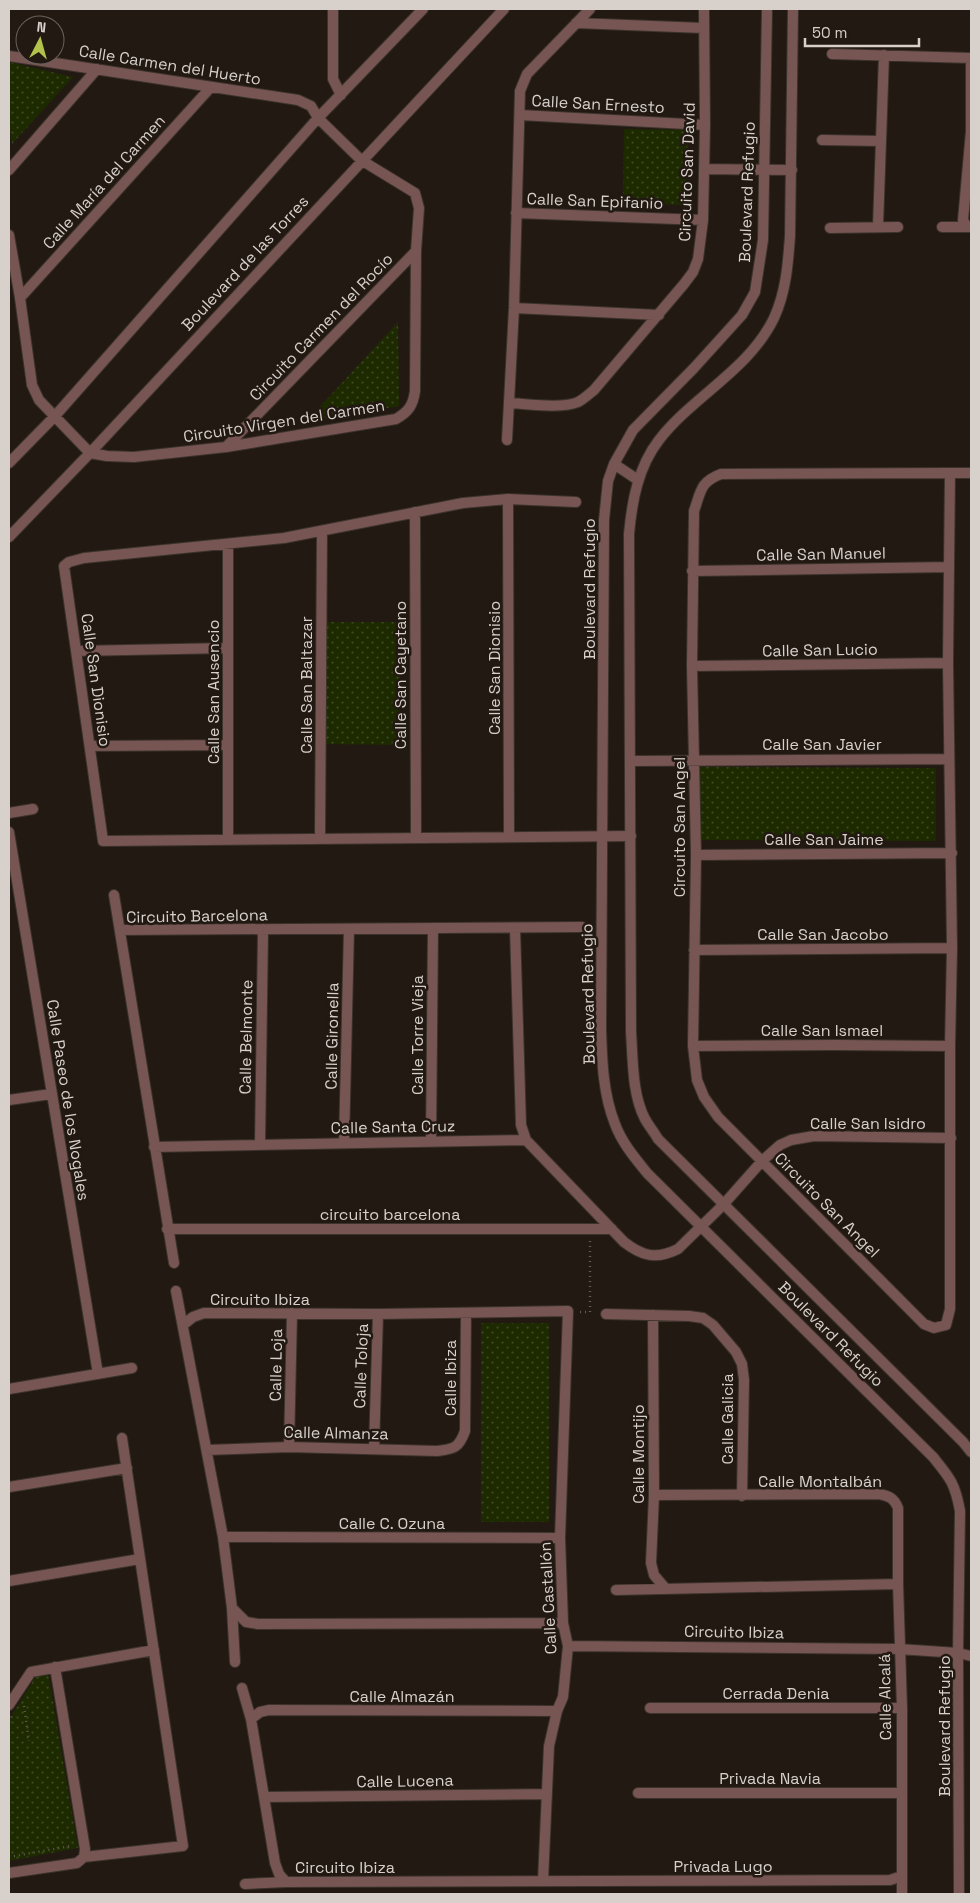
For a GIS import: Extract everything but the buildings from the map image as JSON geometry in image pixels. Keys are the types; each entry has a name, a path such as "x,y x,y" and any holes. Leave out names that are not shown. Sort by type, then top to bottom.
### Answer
{"street":[{"path":"333,9 334,79 341,95"},
{"path":"9,463 55,416 318,118 423,9"},
{"name":"Boulevard de las Torres","path":"9,537 90,453 361,160 504,9"},
{"path":"507,440 514,308 520,91 527,74 590,9"},
{"name":"Circuito San David","path":"510,403 563,404 577,402 594,390 659,315 693,272 700,252 703,220 705,125 704,9"},
{"name":"Boulevard Refugio","path":"767,9 763,240 754,292 742,315 694,368 632,430 614,464 608,481 604,520 601,1029 603,1064 607,1095 616,1125 629,1149 647,1173 933,1456 951,1479 957,1493 960,1511 958,1653 959,1894"},
{"name":"Boulevard Refugio","path":"793,9 790,236 788,269 780,301 773,320 758,344 741,363 658,440 638,480 632,507 629,534 631,1032 637,1095 645,1118 658,1139 971,1452"},
{"path":"576,23 703,28"},
{"path":"832,54 971,58 971,131 963,220 969,227"},
{"path":"878,226 884,55"},
{"name":"Calle Carmen del Huerto","path":"9,56 298,100 311,106 318,118"},
{"path":"9,170 97,70"},
{"name":"Calle María del Carmen","path":"20,298 211,87"},
{"name":"Calle San Ernesto","path":"520,115 705,125"},
{"name":"Circuito Virgen del Carmen","path":"90,453 134,457 226,446 396,419 405,414 413,403 415,391 416,250 419,208 415,193 361,160 318,118"},
{"path":"822,140 881,140"},
{"path":"704,169 792,170"},
{"name":"Calle San Epifanio","path":"516,213 703,220"},
{"path":"830,228 898,226"},
{"path":"942,227 969,227"},
{"path":"9,235 32,385 39,400 90,453"},
{"name":"Circuito Carmen del Rocío","path":"226,446 416,250"},
{"path":"514,308 659,315"},
{"path":"614,464 638,480"},
{"name":"Circuito San Angel","path":"950,473 948,663 952,853 950,1310 948,1322 942,1328 934,1328 924,1324 718,1117 704,1097 697,1080 693,1046 696,855 692,666 694,511 701,489 708,479 721,474 950,473 971,473"},
{"name":"Calle San Dionisio","path":"576,502 508,499 463,503 322,532 228,544 84,558 69,562 64,566 103,841 631,836"},
{"name":"Calle San Dionisio","path":"508,499 510,837"},
{"name":"Calle San Cayetano","path":"415,512 416,838"},
{"name":"Calle San Baltazar","path":"320,839 322,532"},
{"name":"Calle San Ausencio","path":"228,544 228,840"},
{"name":"Calle San Manuel","path":"692,571 949,567"},
{"path":"76,651 228,648"},
{"name":"Calle San Lucio","path":"692,666 948,663"},
{"path":"90,746 228,745"},
{"name":"Calle San Javier","path":"631,761 949,759"},
{"path":"9,813 34,809"},
{"name":"Calle Paseo de los Nogales","path":"9,832 98,1374"},
{"name":"Calle San Jaime","path":"696,855 952,853"},
{"path":"114,895 120,930"},
{"name":"Circuito Barcelona","path":"174,1263 120,930 582,927"},
{"name":"Calle Torre Vieja","path":"431,1142 433,928"},
{"path":"515,928 519,1106 521,1125 526,1140 624,1242 636,1251 647,1255 669,1253 678,1249 723,1205 762,1161"},
{"name":"Calle Belmonte","path":"260,1145 263,929"},
{"name":"Calle Gironella","path":"344,1143 349,929"},
{"name":"Calle San Jacobo","path":"694,950 952,948"},
{"name":"Calle San Ismael","path":"693,1046 950,1046"},
{"path":"9,1100 51,1094"},
{"name":"Calle San Isidro","path":"762,1161 780,1145 802,1137 950,1138"},
{"name":"Calle Santa Cruz","path":"260,1145 526,1140"},
{"path":"154,1147 260,1145"},
{"name":"circuito barcelona","path":"168,1229 612,1229"},
{"path":"176,1291 223,1537 232,1608 235,1662"},
{"name":"Circuito Ibiza","path":"182,1325 193,1317 204,1313 378,1314 568,1311"},
{"name":"Calle Castallón","path":"543,1882 549,1746 557,1711 563,1697 568,1646 562,1623 560,1538 568,1311"},
{"name":"Calle Loja","path":"289,1447 292,1313"},
{"name":"Calle Ibiza","path":"461,1442 465,1431 466,1313"},
{"name":"Calle Toloja","path":"374,1448 378,1314"},
{"name":"Calle Galicia","path":"606,1314 703,1318 713,1326 736,1352 742,1364 744,1380 742,1496"},
{"name":"Calle Montijo","path":"653,1315 654,1495 651,1563 654,1575 665,1588"},
{"path":"9,1389 132,1368"},
{"path":"9,1873 77,1863 84,1857 183,1846 122,1438"},
{"name":"Calle Almanza","path":"207,1450 289,1447 437,1451 453,1449 461,1442"},
{"path":"9,1487 127,1468"},
{"name":"Calle Montalbán","path":"654,1495 879,1494 894,1500"},
{"name":"Calle Alcalá","path":"894,1500 898,1508 899,1649 902,1708 902,1894"},
{"name":"Calle C. Ozuna","path":"223,1537 560,1538"},
{"path":"9,1581 140,1559"},
{"path":"616,1590 898,1584"},
{"path":"232,1608 246,1622 258,1624 562,1623"},
{"name":"Circuito Ibiza","path":"568,1646 899,1649 958,1653 971,1656"},
{"path":"11,1709 20,1687 31,1672 154,1650"},
{"path":"55,1667 85,1850 84,1857"},
{"name":"Circuito Ibiza","path":"242,1688 251,1719 275,1863 279,1874 286,1882 543,1882"},
{"name":"Cerrada Denia","path":"650,1708 902,1708"},
{"name":"Calle Almazán","path":"251,1719 260,1712 269,1710 557,1711"},
{"name":"Privada Navia","path":"638,1792 901,1793"},
{"name":"Calle Lucena","path":"265,1797 546,1794"},
{"name":"Privada Lugo","path":"543,1882 890,1880 902,1876"},
{"path":"245,1884 286,1882"}],"path":[{"path":"568,1311 590,1312 590,1229"},
{"path":"20,1687 29,1741"},
{"path":"9,1722 11,1709"},
{"path":"9,1857 74,1845"}],"green space":[{"path":"9,62 15,65 73,77 12,144 9,123"},
{"path":"624,129 688,130 686,205 623,203"},
{"path":"398,322 399,406 305,423"},
{"path":"326,622 401,622 399,745 325,744"},
{"path":"699,767 936,768 936,841 698,840"},
{"path":"481,1323 549,1323 549,1522 481,1522"},
{"path":"48,1673 78,1848 9,1861 9,1720 36,1676"}]}
